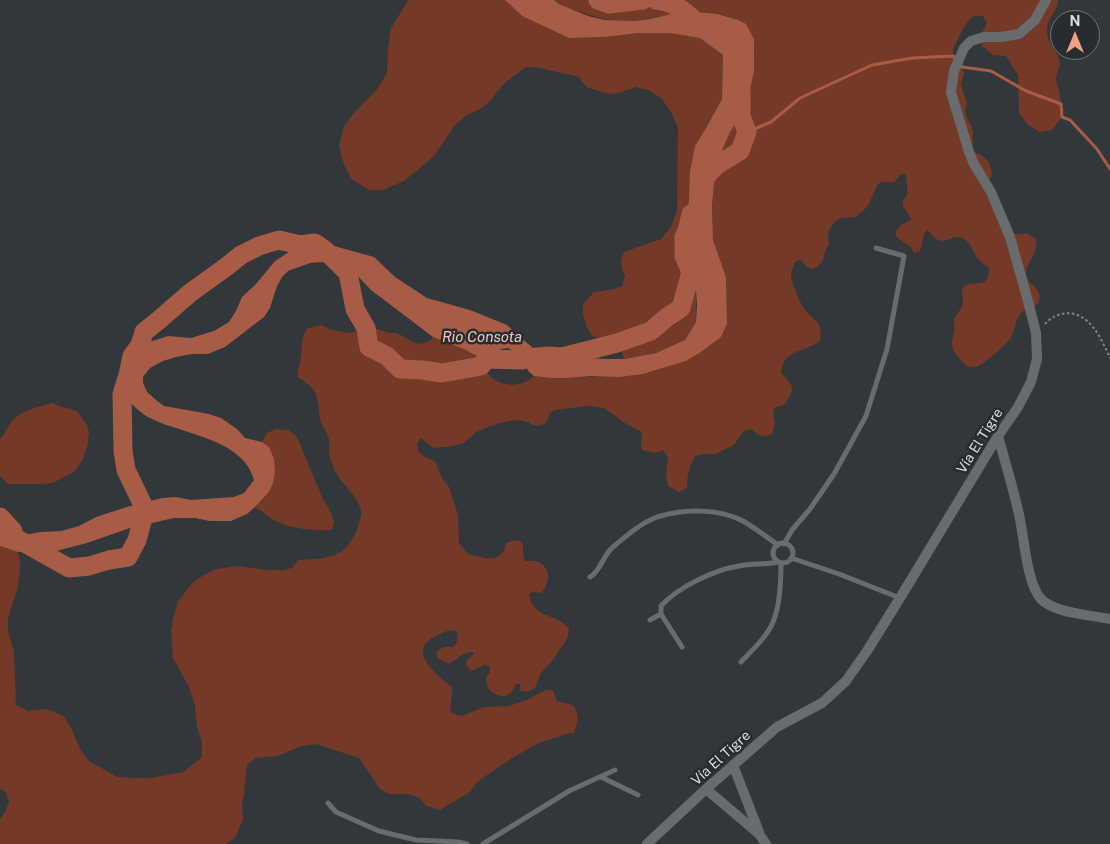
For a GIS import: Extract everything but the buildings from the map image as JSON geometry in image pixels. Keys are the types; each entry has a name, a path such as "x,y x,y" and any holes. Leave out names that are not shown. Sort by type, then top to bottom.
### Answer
{"street":[{"name":"Vía El Tigre","path":"647,844 777,727 822,703 846,681 900,598 998,436 1018,407 1031,382 1037,359 1036,333 1010,237 991,192 969,152 951,92 954,71 964,48 971,41 984,37 1019,34 1035,20 1046,0"},
{"path":"998,436 1019,512 1028,566 1035,589 1041,599 1056,609 1110,618"},
{"path":"733,765 759,834 766,844"},
{"path":"706,789 759,834"}],"lane":[{"path":"784,544 792,530 810,509 834,474 866,416 888,350 904,256 876,248"},
{"path":"590,577 595,574 610,549 636,528 656,518 684,512 709,512 726,515 743,521 778,545"},
{"path":"682,647 661,614 661,606 666,600 688,586 718,571 740,565 787,562 791,558 792,550 784,544 778,545 774,549 774,559 780,562"},
{"path":"791,558 839,574 900,598"},
{"path":"741,662 774,621 778,606 780,562"},
{"path":"650,620 661,614"},
{"path":"483,844 561,796 615,770"},
{"path":"601,777 638,795"},
{"path":"328,803 336,812 379,831 416,840 468,844"}],"path":[{"path":"1036,333 1057,315 1077,314 1087,320 1102,340 1110,358"}],"shaded area":[{"path":"408,0 505,0 522,16 569,38 639,33 670,33 700,38 723,55 722,99 695,146 690,171 684,255 696,290 696,322 685,340 656,353 624,359 617,343 592,336 584,317 583,304 594,292 622,286 625,276 621,259 624,252 661,239 671,227 677,211 678,128 671,112 662,99 648,90 636,87 619,93 609,94 586,87 579,77 536,67 526,67 506,82 482,108 467,115 455,125 434,156 404,181 383,190 369,190 351,179 343,162 339,146 344,126 378,88 387,73 391,28"},
{"path":"554,0 1058,0 1055,10 1050,10 1050,19 1047,27 1050,41 1050,60 1059,60 1060,64 1056,75 1056,82 1060,93 1062,117 1052,130 1040,132 1028,125 1019,113 1018,75 1006,56 993,55 982,46 982,33 987,23 983,16 974,16 969,20 953,49 953,56 962,67 964,74 961,84 967,103 967,117 973,130 972,151 981,155 989,162 992,173 986,193 1003,231 1019,234 1027,233 1036,239 1035,251 1027,267 1026,275 1029,282 1039,293 1038,303 1021,313 1011,338 1005,345 976,367 969,367 955,353 952,347 954,320 962,305 963,288 966,285 986,280 989,268 977,258 966,240 956,237 943,241 939,240 927,230 924,234 920,251 914,253 910,246 899,239 896,233 900,226 911,220 903,204 903,200 907,195 906,174 899,175 894,182 878,184 868,206 856,217 840,218 833,224 828,232 829,245 820,265 812,269 801,260 796,261 791,271 791,278 799,299 804,308 820,326 821,335 820,341 790,355 783,365 781,373 791,385 792,392 784,405 773,410 775,424 772,434 760,436 751,429 741,434 732,446 717,454 695,456 687,479 687,488 679,492 668,486 666,474 668,458 663,450 655,453 642,450 642,432 604,408 588,406 555,410 550,413 546,423 539,426 521,420 506,422 481,430 463,443 452,446 433,448 421,438 417,444 418,451 425,457 435,461 442,478 449,487 458,515 459,543 468,554 486,558 497,557 501,555 506,543 514,540 521,541 525,561 534,561 543,565 548,576 548,581 541,593 533,592 529,594 531,601 542,613 564,623 569,628 565,642 541,673 535,688 530,691 524,691 520,690 520,684 516,684 511,693 504,697 489,689 486,677 490,673 490,666 484,665 471,671 466,665 467,660 474,654 473,652 463,654 449,664 437,658 437,651 444,647 453,647 455,645 457,631 448,631 434,637 426,643 423,649 424,656 433,670 452,687 451,712 462,716 484,707 509,706 529,699 545,690 553,690 557,701 573,705 577,712 578,719 574,733 539,743 512,758 477,782 470,792 440,810 426,806 420,798 408,794 389,794 380,789 359,758 316,744 302,746 278,756 256,758 247,765 242,806 243,819 235,838 226,844 0,844 0,819 9,802 6,792 0,789 0,546 18,552 20,562 17,591 8,617 8,632 14,651 16,705 28,711 46,709 64,716 80,749 89,761 117,777 150,778 183,772 202,757 202,742 189,687 173,658 171,631 178,602 197,579 216,569 238,566 283,570 292,568 298,560 317,559 334,555 347,547 360,521 361,510 357,501 338,477 329,455 329,440 321,422 315,393 310,386 298,377 303,338 308,328 322,325 332,330 349,333 371,327 390,333 397,333 415,343 422,344 433,337 473,354 492,378 502,383 513,385 526,382 534,376 568,378 643,374 686,361 721,337 727,324 726,277 713,240 712,205 714,185 717,165 723,148 730,132 741,116 755,54 662,16 628,21 607,19 586,14"},
{"path":"52,403 77,411 87,425 89,432 87,448 82,461 74,472 53,483 8,484 0,476 0,439 11,422 20,414"},
{"path":"276,429 289,430 297,437 334,521 332,530 311,530 284,525 255,507 269,492 269,447 262,442 267,433"}],"water":[{"name":"Rio Consota","path":"505,0 554,0 588,16 605,20 634,21 685,11 717,14 746,24 754,39 754,71 748,99 741,116 730,132 717,165 712,205 713,240 726,277 727,324 721,337 686,361 643,374 619,377 591,376 568,378 534,376 529,372 522,360 508,348 501,349 493,356 482,359 466,350 433,337 371,290 354,272 339,265 322,262 310,263 288,271 277,286 270,308 264,317 225,347 208,354 192,354 163,361 150,368 143,377 143,383 147,392 164,406 221,418 237,429 245,438 262,442 269,447 274,459 273,483 269,492 255,507 247,514 231,521 174,518 130,528 87,543 56,551 18,552 0,546 0,513 4,522 13,531 24,535 61,531 79,526 96,517 162,498 176,497 191,500 234,497 244,493 254,480 249,468 242,459 221,444 164,424 145,415 122,394 123,375 132,356 140,345 168,336 191,338 214,331 229,322 242,297 256,284 275,261 300,245 327,244 374,257 395,277 427,298 470,310 507,325 533,348 548,356 624,359 656,353 685,340 696,322 697,306 696,290 684,256 690,171 695,146 722,99 723,55 700,38 670,33 639,33 605,37 569,38 522,16"}],"waterway":[{"path":"598,0 609,4 643,0"},
{"path":"656,0 676,6 693,19 702,29"},
{"path":"747,132 771,122 800,98 872,65 912,58 953,56 962,67 991,71 1026,91 1061,104 1062,117 1070,120 1097,149 1110,169"},
{"path":"701,183 717,165 740,151 747,132 741,116 741,90"},
{"path":"0,517 13,531 12,536 69,568 89,566 128,557 137,540 142,522 142,503 126,470 123,451 122,394 132,356 140,345 144,332 190,293 241,255 259,246 279,240 300,245 315,243 325,250 348,273 355,309 366,328 369,347 387,356 400,369 442,373 481,366 486,359 522,360 548,356 562,357 617,343 651,331 681,308 691,272 684,256 684,237 691,214"}]}
